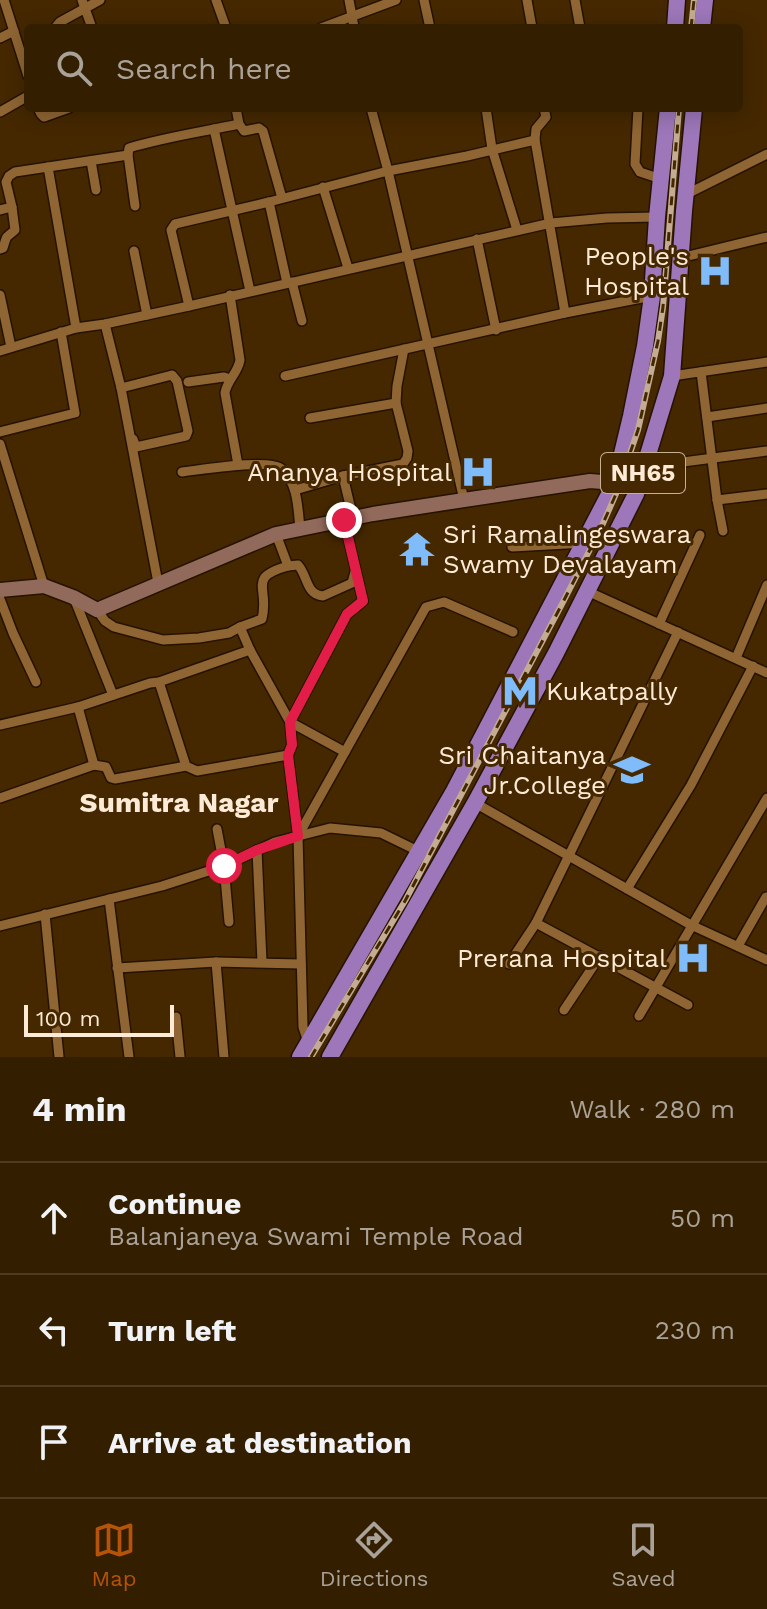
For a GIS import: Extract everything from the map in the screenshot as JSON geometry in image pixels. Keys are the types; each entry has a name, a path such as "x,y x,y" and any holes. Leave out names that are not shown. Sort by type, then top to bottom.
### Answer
{"highway":[{"path":"675,24 677,0"},
{"path":"702,24 705,0"},
{"name":"NH65","path":"300,1057 461,778 615,483 645,346 668,112"},
{"name":"NH65","path":"330,1057 475,803 636,494 672,376 694,112"}],"street":[{"path":"4,0 14,31 24,47"},
{"path":"58,24 84,4 100,0"},
{"path":"216,0 225,24"},
{"path":"349,0 352,22 396,0"},
{"path":"424,0 429,24"},
{"path":"527,0 531,24"},
{"path":"575,0 579,24"},
{"path":"84,4 91,24"},
{"path":"0,38 14,31"},
{"path":"0,112 24,98"},
{"path":"40,112 44,117 58,112"},
{"path":"237,112 244,131 259,128 263,131 282,198"},
{"path":"372,112 464,500"},
{"path":"487,112 492,149 517,230"},
{"path":"545,112 546,117 536,129 535,140 565,313"},
{"path":"638,112 635,164 640,172 661,179"},
{"path":"135,206 129,148 239,124"},
{"path":"214,129 250,291"},
{"path":"189,306 171,230 175,224 388,171 535,140"},
{"path":"687,194 767,154"},
{"path":"0,249 7,234 15,230 6,182 9,176 15,172 128,155"},
{"path":"91,161 96,190"},
{"path":"48,167 76,328"},
{"path":"323,187 348,268"},
{"path":"269,202 302,321"},
{"path":"0,210 12,207"},
{"path":"0,351 76,328 189,306 551,223 657,217"},
{"path":"680,258 767,237"},
{"path":"477,239 496,330"},
{"path":"134,251 147,315"},
{"path":"0,286 11,347"},
{"path":"230,295 240,360 239,368 226,386 225,393 238,465"},
{"path":"285,376 652,296"},
{"path":"105,324 121,388 158,583"},
{"path":"0,432 75,413 61,332"},
{"path":"295,490 403,464 408,451 396,403 404,349"},
{"path":"672,376 767,362"},
{"path":"701,372 723,531"},
{"path":"121,388 174,375 187,434 136,447 126,415"},
{"path":"188,382 224,377 230,379"},
{"path":"310,418 396,403"},
{"path":"707,417 767,408"},
{"path":"0,444 44,586"},
{"path":"645,467 767,451"},
{"path":"182,472 249,464 283,469 295,490 300,529"},
{"path":"290,722 347,614 363,601 355,571 343,476"},
{"path":"97,610 276,534 349,519 590,481 615,483"},
{"path":"717,500 767,494"},
{"path":"276,534 288,566"},
{"path":"659,624 700,535"},
{"path":"512,547 585,543"},
{"path":"0,590 44,586 97,610 114,627 163,640 229,633 262,619 262,585 264,576 270,571 298,565 311,592 318,596 352,583 355,571"},
{"path":"736,658 767,585"},
{"path":"587,591 767,673"},
{"path":"73,597 113,695"},
{"path":"0,599 36,682"},
{"path":"298,836 426,607 444,602 513,632"},
{"path":"240,627 290,722 292,745 288,755 298,836 303,1027 308,1042"},
{"path":"509,964 536,923 678,632"},
{"path":"0,725 78,707 250,650"},
{"path":"627,889 691,785 753,666"},
{"path":"159,682 186,766"},
{"path":"78,707 94,765"},
{"path":"290,722 345,752"},
{"path":"0,798 94,765 106,767 111,778 115,779 186,766 197,771 288,755"},
{"path":"639,1016 767,798"},
{"path":"475,803 691,925 767,960"},
{"path":"0,926 162,886 224,866 257,850 330,828 381,833 420,852"},
{"path":"217,829 229,922"},
{"path":"257,850 262,962"},
{"path":"738,946 766,897"},
{"path":"109,899 129,1057"},
{"path":"45,914 59,1057"},
{"path":"536,923 688,1005"},
{"path":"564,1010 600,956"},
{"path":"117,968 216,962 301,964"},
{"path":"216,962 224,1057"},
{"path":"176,1017 180,1057"}],"railway":[{"path":"691,24 694,0"},
{"path":"311,1057 405,901 562,604 616,494 638,430 658,341 679,112"}],"place":[{"name":"People's Hospital","path":"715,271"},
{"name":"Ananya Hospital","path":"478,472"},
{"name":"Sri Ramalingeswara Swamy Devalayam","path":"417,549"},
{"name":"Kukatpally","path":"520,691"},
{"name":"Sri Chaitanya Jr.College","path":"632,770"},
{"name":"Prerana Hospital","path":"693,958"}],"district":[{"name":"Sumitra Nagar","path":"179,802"}],"route":[{"path":"224,866 275,842 298,836 288,755 292,745 290,722 347,614 363,601 344,520"}]}
